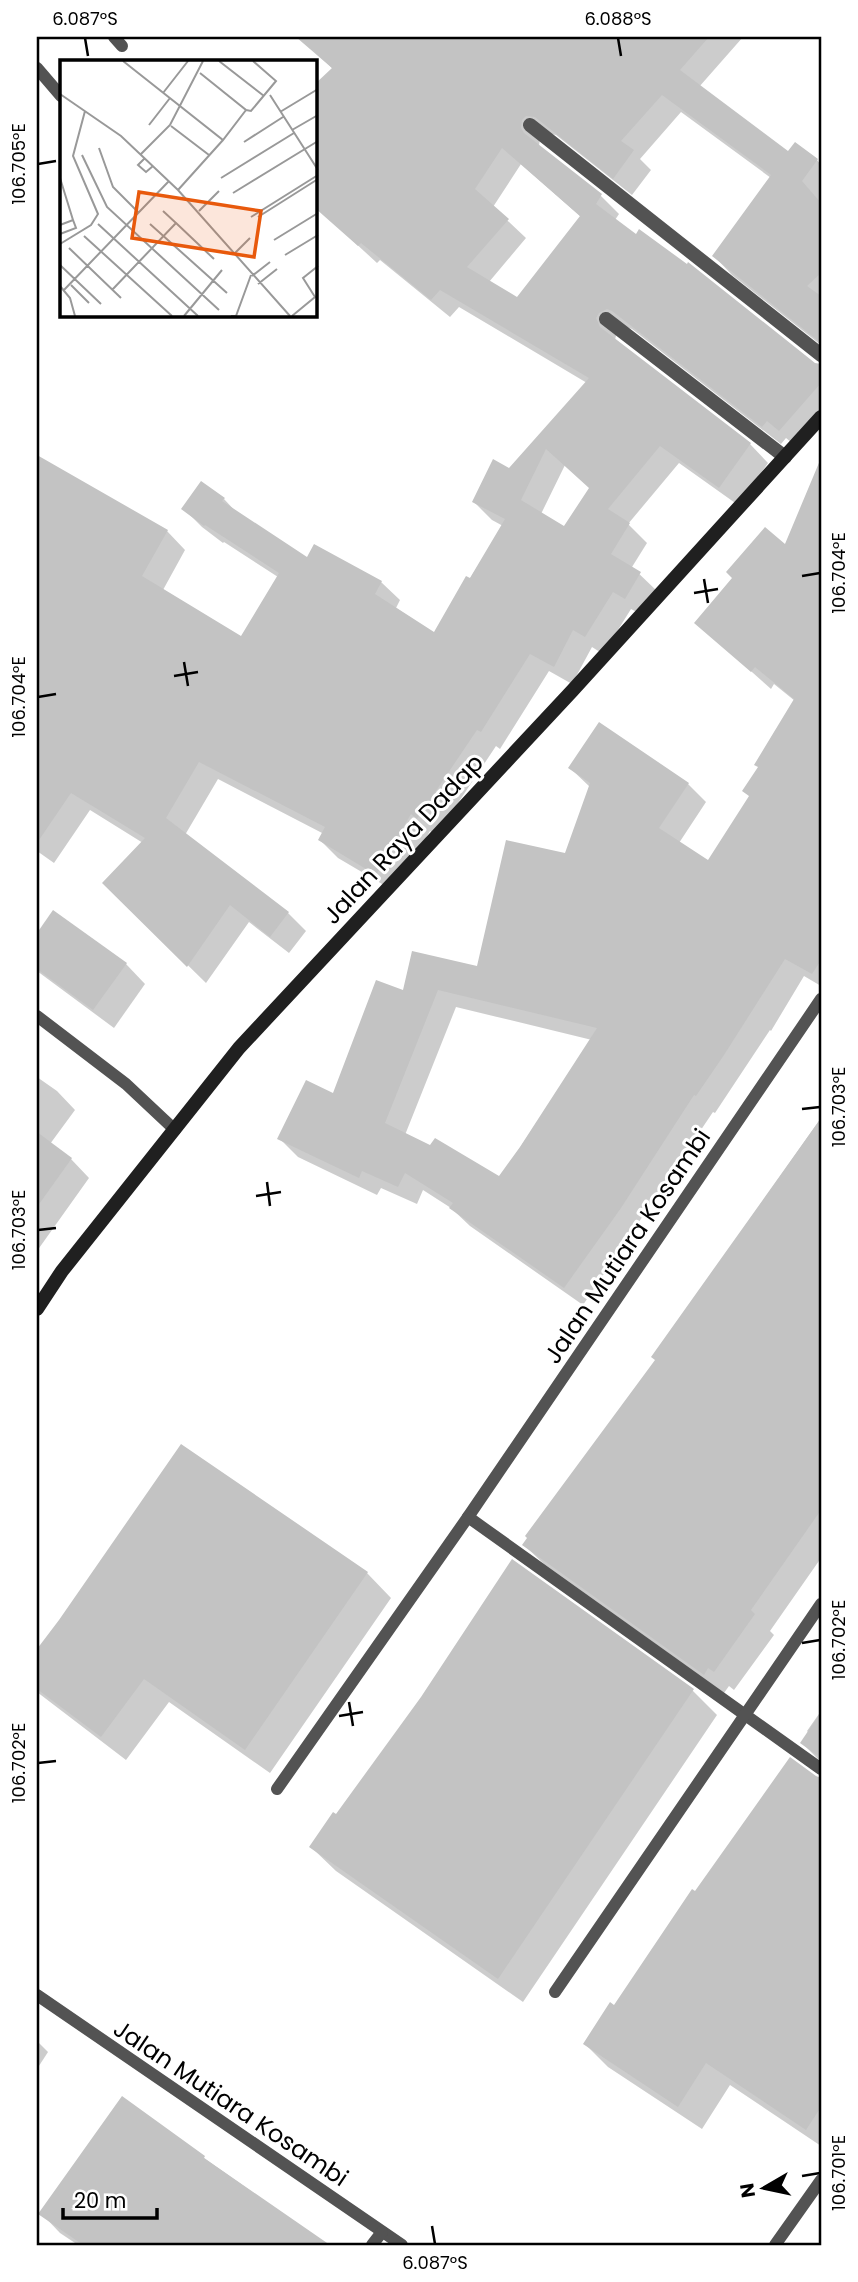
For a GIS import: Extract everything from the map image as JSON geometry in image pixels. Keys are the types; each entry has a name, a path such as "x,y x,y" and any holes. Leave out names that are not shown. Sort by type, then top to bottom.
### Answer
{"main road":[{"name":"Jalan Raya Dadap","path":"37,1309 62,1271 239,1048 572,691 821,416"}],"street":[{"path":"530,125 821,355"},
{"path":"606,319 785,457"}],"lane":[{"path":"37,68 60,95"},
{"name":"Jalan Mutiara Kosambi","path":"277,1789 468,1517 821,999"},
{"path":"37,1016 126,1084 175,1130"},
{"path":"468,1517 821,1769"},
{"path":"555,1993 821,1604"},
{"name":"Jalan Mutiara Kosambi","path":"37,1995 402,2245"},
{"path":"775,2245 821,2180"},
{"path":"372,2245 382,2232"}],"building":[{"path":"296,37 709,37 680,70 788,151 795,142 818,159 802,181 821,203 821,273 807,286 821,296 821,343 712,256 771,175 662,95 621,141 634,150 613,179 535,117 526,116 522,120 521,128 602,194 596,204 636,234 639,229 687,264 688,262 815,363 821,364 821,383 779,431 767,421 762,427 612,311 607,309 599,313 596,318 600,327 751,443 719,488 660,446 608,509 630,523 611,554 641,572 625,599 613,592 585,637 573,630 554,667 530,654 481,732 477,730 417,819 411,814 376,875 318,840 325,827 199,762 166,818 289,912 270,937 230,905 187,967 102,883 145,838 71,793 37,843 37,455 168,530 142,576 241,636 279,573 181,509 201,481 225,498 222,501 307,557 314,544 382,581 375,594 434,632 466,576 470,578 505,519 472,502 493,459 509,468 589,378 440,290 431,300 361,243 358,246 317,210 317,82 332,68","holes":["502,148 580,216 517,297 467,267 509,219 475,189","546,449 589,488 564,526 521,500"]},
{"path":"821,458 821,960 812,974 785,959 724,1055 564,1288 449,1208 453,1203 405,1173 398,1187 362,1171 359,1178 277,1139 306,1080 333,1093 376,980 403,990 412,951 477,966 506,840 565,853 590,783 568,768 599,722 689,783 659,828 708,860 749,796 742,791 758,767 754,765 794,699 755,667 751,672 694,623 732,578 726,572 765,527 785,544","holes":["438,990 597,1028 499,1176 435,1138 430,1145 385,1123"]},
{"path":"53,910 127,963 93,1010 37,969 37,933"},
{"path":"821,1118 821,1510 751,1610 755,1614 714,1672 708,1668 704,1675 522,1545 527,1538 525,1536 655,1360 651,1357"},
{"path":"37,1132 72,1158 37,1207"},
{"path":"181,1444 368,1572 245,1750 144,1679 101,1737 37,1689 37,1649"},
{"path":"512,1559 694,1689 498,1979 309,1847 421,1697"},
{"path":"821,1712 821,1758 800,1743"},
{"path":"790,1757 821,1778 821,2107 806,2130 706,2063 678,2107 583,2044 610,2002 614,2005 692,1889 695,1891"},
{"path":"122,2096 205,2156 204,2158 330,2245 83,2245 38,2214"}]}
